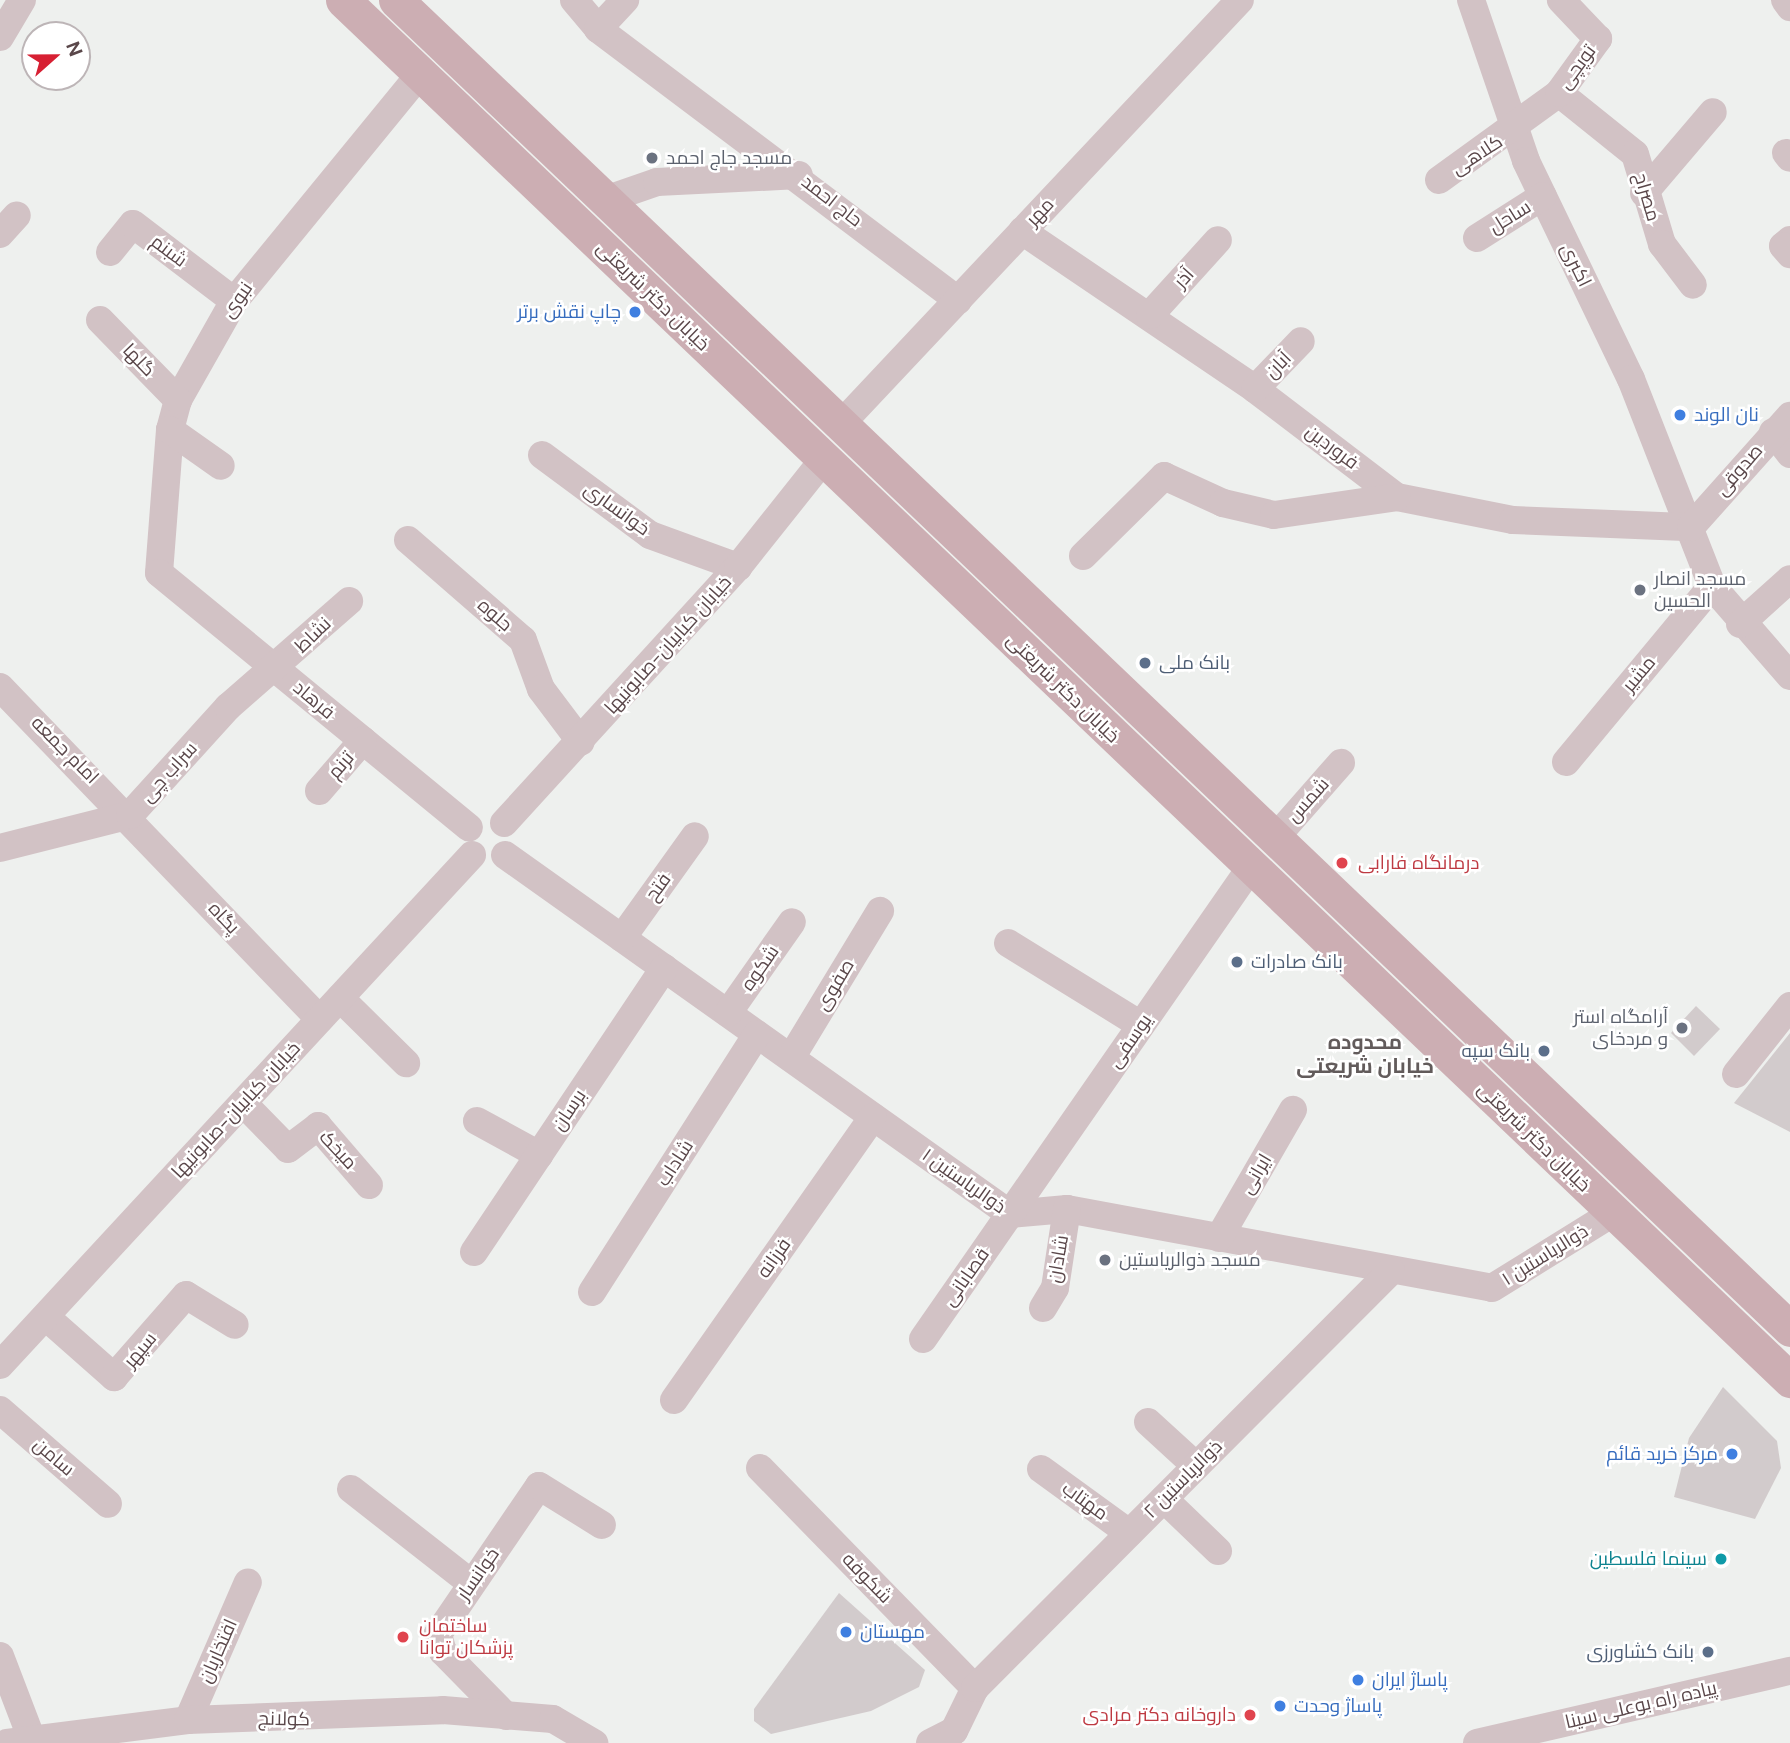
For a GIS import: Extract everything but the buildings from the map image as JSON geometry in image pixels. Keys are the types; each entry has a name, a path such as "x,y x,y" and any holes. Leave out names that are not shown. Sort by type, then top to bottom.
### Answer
{"main road":[{"name":"خیابان دکتر شریعتی","path":"343,0 1786,1378"},
{"name":"خیابان دکتر شریعتی","path":"396,0 1790,1329"},
{"path":"1570,1172 1595,1143"}],"street":[{"path":"0,37 23,0"},
{"name":"حاج احمد","path":"574,0 598,29 799,175 958,300"},
{"path":"598,29 625,0"},
{"name":"مهر","path":"841,424 1240,0"},
{"name":"اکبری","path":"1471,0 1515,130 1543,196 1631,379 1712,586 1740,624 1790,676"},
{"name":"توپچی","path":"1515,130 1559,93 1598,38 1561,0"},
{"path":"1785,0 1790,7"},
{"name":"نبوی","path":"159,573 170,430 178,400 234,301 420,74"},
{"name":"مصراح","path":"1559,93 1635,154 1644,192 1662,244 1693,285"},
{"path":"1644,192 1713,113"},
{"name":"کلاهی","path":"1439,180 1515,130"},
{"path":"606,200 657,182 799,175"},
{"name":"ساحل","path":"1477,238 1543,196"},
{"name":"شبنم","path":"110,252 133,224 234,301"},
{"name":"فروردین","path":"1023,231 1255,389 1397,497 1513,520 1691,527"},
{"name":"آذر","path":"1150,315 1218,240"},
{"path":"1790,240 1783,246 1790,254"},
{"name":"گلها","path":"100,320 178,400"},
{"name":"آبان","path":"1255,389 1301,341"},
{"path":"170,430 221,466"},
{"name":"صدوقی","path":"1691,527 1784,434"},
{"name":"خوانساری","path":"542,455 650,535 738,566"},
{"name":"خیابان کبابیان-صابونیها","path":"504,823 581,742 738,566 824,459"},
{"path":"1083,556 1164,476 1223,503 1274,515 1397,497"},
{"name":"جلوه","path":"408,540 523,640 541,690 581,742"},
{"name":"فرهاد","path":"159,573 363,740 471,841"},
{"path":"1740,624 1790,579"},
{"name":"مشیر","path":"1566,762 1712,586"},
{"name":"نشاط","path":"277,669 349,601"},
{"name":"سراب چی","path":"0,848 130,815 228,707 277,669"},
{"name":"امام جمعه","path":"0,687 130,815"},
{"name":"ترنم","path":"319,791 363,740"},
{"name":"شمس","path":"1275,838 1341,763"},
{"name":"پگاه","path":"130,815 320,1020"},
{"path":"490,817 504,823 511,842 505,855 491,862 471,841 490,817"},
{"name":"فتح","path":"622,938 695,836"},
{"path":"0,872 32,841"},
{"name":"خیابان کبابیان-صابونیها","path":"4,1353 46,1317 320,1020 471,841"},
{"name":"ذوالریاستین ۱","path":"505,855 1010,1214 1067,1209 1492,1288 1613,1213"},
{"name":"یوسفی","path":"1010,1214 1251,867"},
{"name":"صفوی","path":"791,1058 880,911"},
{"name":"شکوه","path":"728,1013 792,922"},
{"path":"1008,943 1141,1025"},
{"name":"برسان","path":"474,1252 664,968"},
{"path":"340,998 406,1063"},
{"path":"1736,1074 1790,1006"},
{"name":"شاداب","path":"592,1292 757,1034"},
{"name":"میخک","path":"243,1103 288,1149 318,1126 369,1185"},
{"name":"ایرانی","path":"1219,1238 1293,1110"},
{"name":"فرزانه","path":"674,1400 873,1117"},
{"path":"477,1121 539,1154"},
{"name":"شادان","path":"1044,1308 1055,1288 1067,1209"},
{"name":"قصابانی","path":"923,1339 1010,1214"},
{"name":"ذوالریاستین ۲","path":"975,1688 1391,1271"},
{"name":"سپهر","path":"46,1317 114,1377 186,1295 235,1325"},
{"name":"سامن","path":"0,1410 108,1504"},
{"path":"1147,1422 1196,1466"},
{"name":"شکوفه","path":"760,1468 975,1688"},
{"name":"مهتاب","path":"1041,1469 1129,1533"},
{"name":"خوانسار","path":"506,1716 438,1643 471,1583 539,1486 602,1525"},
{"path":"351,1489 471,1583"},
{"path":"1164,1499 1218,1550"},
{"name":"افتخاریان","path":"188,1720 248,1582"},
{"path":"0,1656 19,1740"},
{"name":"پیاده راه بوعلی سینا","path":"1477,1743 1778,1673"},
{"path":"930,1743 954,1731 975,1688"},
{"name":"کولانج","path":"19,1740 188,1720 254,1730 443,1710 561,1721 594,1743"}],"place":[{"name":"مسجد جاج احمد","path":"652,158"},
{"name":"چاپ نقش برتر","path":"635,312"},
{"name":"نان الوند","path":"1680,415"},
{"name":"مسجد انصار الحسین","path":"1640,590"},
{"name":"بانک ملی","path":"1145,663"},
{"name":"درمانگاه فارابی","path":"1342,863"},
{"name":"بانک صادرات","path":"1237,962"},
{"name":"آرامگاه استر و مردخای","path":"1682,1028"},
{"name":"بانک سپه","path":"1544,1051"},
{"name":"مسجد ذوالریاستین","path":"1105,1260"},
{"name":"مرکز خرید قائم","path":"1732,1454"},
{"name":"سینما فلسطین","path":"1721,1559"},
{"name":"مهستان","path":"846,1632"},
{"name":"ساختمان پزشکان توانا","path":"403,1637"},
{"name":"بانک کشاورزی","path":"1708,1652"},
{"name":"پاساژ ایران","path":"1358,1680"},
{"name":"پاساژ وحدت","path":"1280,1706"},
{"name":"داروخانه دکتر مرادی","path":"1250,1715"}],"district":[{"name":"محدوده خیابان شریعتی","path":"1365,1054"}]}
